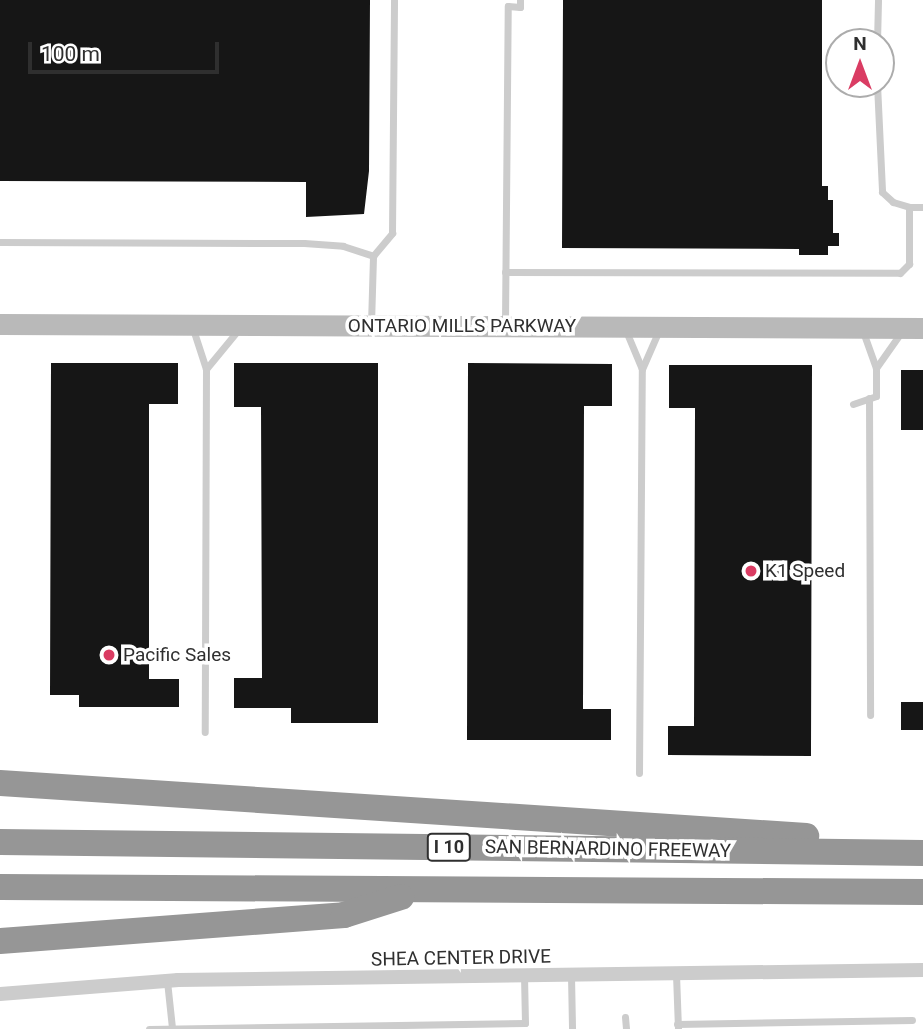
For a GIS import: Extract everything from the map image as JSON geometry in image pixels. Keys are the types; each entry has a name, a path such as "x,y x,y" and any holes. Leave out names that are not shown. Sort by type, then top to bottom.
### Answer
{"highway":[{"path":"0,776 95,788"},
{"path":"0,783 798,835 910,853"},
{"name":"SAN BERNARDINO FREEWAY","path":"0,842 910,853"},
{"name":"SAN BERNARDINO FREEWAY","path":"0,887 923,892"},
{"path":"0,941 344,915 426,889"}],"main road":[{"name":"ONTARIO MILLS PARKWAY","path":"0,324 914,328"}],"street":[{"name":"SHEA CENTER DRIVE","path":"0,994 167,981 923,970"}],"lane":[{"path":"371,326 373,256 392,233 394,0"},
{"path":"505,326 508,6 520,7 520,0"},
{"path":"877,28 878,0"},
{"path":"878,98 882,192 893,202 909,207 923,207"},
{"path":"505,272 900,273 909,264 909,207"},
{"path":"0,242 304,243 343,246 373,256"},
{"path":"192,325 206,369 205,732"},
{"path":"206,369 242,325"},
{"path":"624,327 642,369 639,773"},
{"path":"642,369 661,327"},
{"path":"853,404 876,396 877,368 861,327"},
{"path":"877,368 914,328"},
{"path":"869,398 870,715"},
{"path":"676,974 678,1026 912,1020"},
{"path":"571,975 572,1029"},
{"path":"149,1029 525,1026 523,976"},
{"path":"167,981 171,1029"},
{"path":"625,1017 626,1029"}],"building":[{"path":"0,0 370,0 369,171 364,214 306,217 306,182 0,181"},
{"path":"563,0 822,0 822,186 828,186 828,200 833,200 833,233 839,233 839,246 828,246 828,255 799,255 799,249 562,248"},
{"path":"51,363 178,363 178,404 149,404 149,679 179,679 179,707 79,707 79,695 50,695"},
{"path":"234,363 378,363 378,723 291,723 291,708 234,708 234,678 262,678 261,407 234,407"},
{"path":"468,363 612,364 612,406 584,406 583,709 611,709 611,740 467,740"},
{"path":"669,365 812,365 811,756 668,755 668,726 694,726 695,408 669,408"},
{"path":"901,370 923,370 923,430 901,430"},
{"path":"901,702 923,702 923,730 901,730"}],"place":[{"name":"K1 Speed","path":"751,571"},
{"name":"Pacific Sales","path":"109,655"}]}
